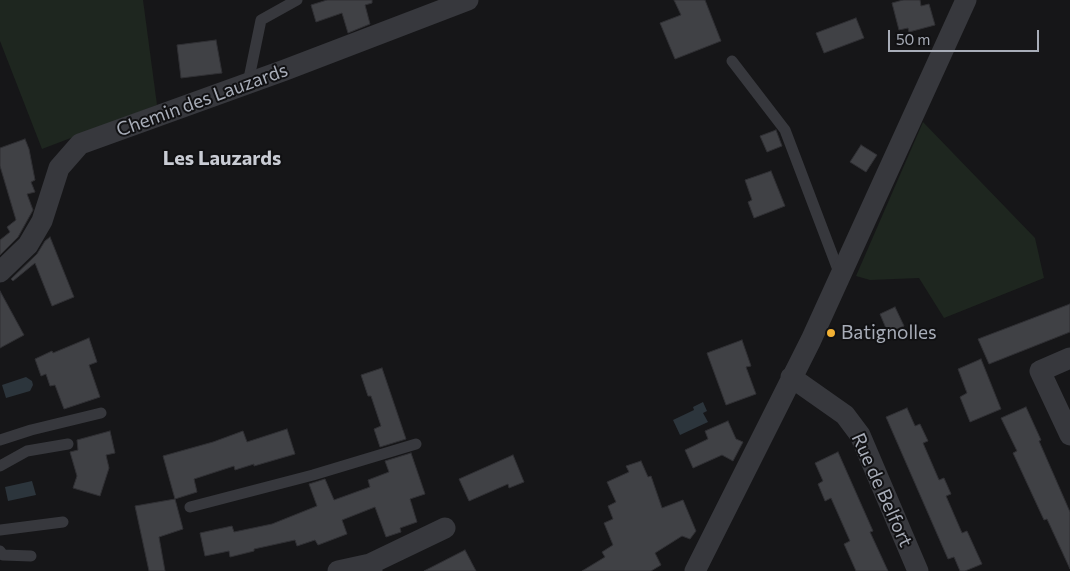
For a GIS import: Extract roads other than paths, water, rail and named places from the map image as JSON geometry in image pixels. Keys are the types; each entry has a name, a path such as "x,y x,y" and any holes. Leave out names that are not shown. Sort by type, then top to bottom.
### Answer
{"street":[{"name":"Chemin des Lauzards","path":"0,272 28,246 42,221 59,168 80,144 248,84 468,0"},
{"path":"695,571 811,340 966,0"},
{"path":"1070,358 1040,370 1070,435"},
{"name":"Rue de Belfort","path":"791,377 845,415 860,435 918,571"},
{"path":"338,571 371,568 445,528"}],"lane":[{"path":"248,84 261,20 297,0"},
{"path":"732,62 785,130 840,275"},
{"path":"0,440 31,430 101,413"},
{"path":"0,466 27,451 68,444"},
{"path":"190,507 313,475 416,444"},
{"path":"0,530 63,522"},
{"path":"0,551 3,555 31,556"}],"place":[{"name":"Batignolles","path":"831,333"}],"district":[{"name":"Les Lauzards","path":"222,158"}]}
